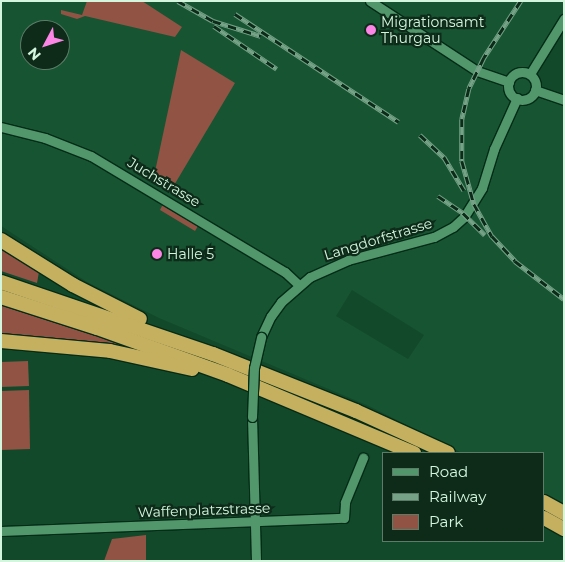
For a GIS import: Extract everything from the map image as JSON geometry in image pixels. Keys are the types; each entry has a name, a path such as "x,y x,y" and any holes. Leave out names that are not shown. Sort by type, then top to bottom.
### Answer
{"highway":[{"path":"1,240 88,294 213,354"},
{"path":"1,282 213,354 356,411 446,452"},
{"path":"1,297 141,343 256,386 412,452"},
{"path":"1,341 125,354 256,386"},
{"path":"545,503 564,513"},
{"path":"545,519 564,529"}],"street":[{"path":"370,1 477,70 509,82"},
{"path":"530,74 564,20"},
{"path":"509,82 517,73 530,74"},
{"path":"509,82 511,93 517,98 530,97 535,90 536,83 530,74"},
{"path":"535,90 564,100"},
{"name":"Langdorfstrasse","path":"256,561 252,417 254,368 261,337 271,316 299,285 328,268 348,260 434,237 453,227 464,217 482,188 494,149 517,98"},
{"name":"Juchstrasse","path":"1,127 45,138 96,158 286,272 299,285"},
{"name":"Waffenplatzstrasse","path":"1,531 344,518 345,502 363,458"}],"shaded area":[{"path":"1,1 564,1 564,19 530,74 535,90 564,100 564,506 545,496 545,452 460,452 369,406 159,318 87,282 1,226","holes":["352,290 424,335 408,359 336,316"]}],"green space":[{"path":"87,1 142,1 182,27 175,37 85,16 77,19 61,14 61,10 82,15"},
{"path":"181,50 235,83 170,192 153,181"},
{"path":"163,204 198,226 195,231 160,210"},
{"path":"1,246 39,272 37,283 1,271"},
{"path":"1,305 65,325 157,356 1,337"},
{"path":"28,361 29,386 1,387 1,362"},
{"path":"29,390 30,449 1,450 1,391"},
{"path":"146,535 146,561 104,561 112,539"}],"railway":[{"path":"178,1 213,21 261,36"},
{"path":"521,1 484,58 469,89 462,119 462,161 474,204 492,236 515,261 564,299"},
{"path":"235,14 399,122"},
{"path":"214,26 277,69"},
{"path":"420,135 444,157 464,190"},
{"path":"438,196 463,213 485,235"}],"place":[{"name":"Migrationsamt Thurgau","path":"371,30"},
{"name":"Halle 5","path":"157,254"}]}
